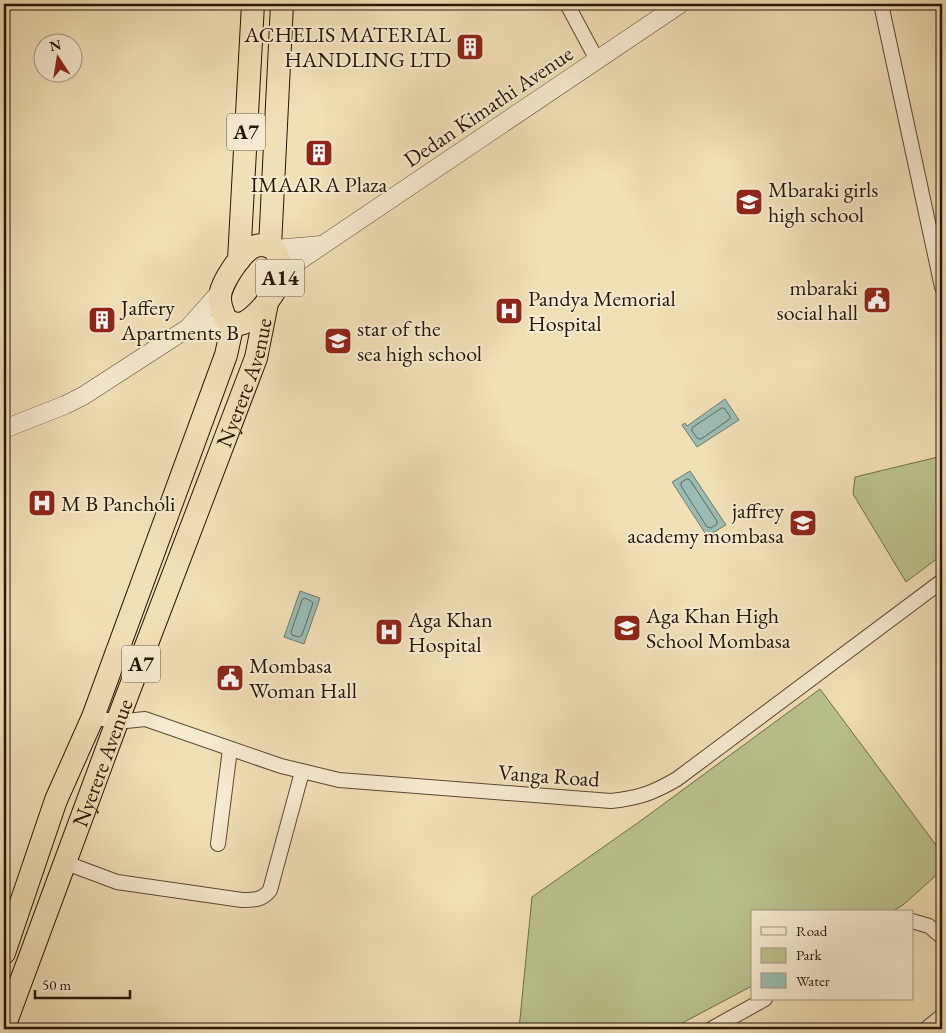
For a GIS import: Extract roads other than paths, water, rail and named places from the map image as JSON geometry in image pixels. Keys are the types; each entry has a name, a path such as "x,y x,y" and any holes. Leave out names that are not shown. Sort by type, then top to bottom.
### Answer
{"highway":[{"name":"A7","path":"239,260 253,4"},
{"name":"A7","path":"273,248 282,4"},
{"name":"A14","path":"220,291 239,260 254,247 265,245 273,248 281,265 281,273 275,288 262,308 248,321 239,324 230,322"},
{"path":"220,291 221,304 230,322"},
{"name":"Nyerere Avenue","path":"7,1019 117,722 149,643 256,358 268,298"},
{"name":"Nyerere Avenue","path":"4,953 56,800 105,686 226,355 230,322"},
{"path":"180,481 207,488"},
{"path":"124,634 149,643"},
{"path":"7,1019 56,800"}],"street":[{"path":"567,4 597,60"},
{"name":"Dedan Kimathi Avenue","path":"281,273 680,4"},
{"path":"881,4 942,287"},
{"name":"Dedan Kimathi Avenue","path":"273,248 322,245"},
{"path":"4,429 35,418 77,399 188,328 220,291"},
{"path":"188,328 230,322"},
{"name":"Vanga Road","path":"93,717 117,722 145,719 302,772 339,780 612,801 635,798 657,791 677,779 942,581"},
{"path":"105,686 128,696 131,705 145,719"},
{"path":"218,844 230,748"},
{"path":"66,863 117,882 242,900 257,900 265,896 270,890 302,772"},
{"path":"914,922 929,926 942,937"},
{"path":"711,1029 763,1000"},
{"path":"926,1029 942,1016"}],"water":[{"path":"725,399 739,420 697,447 682,425 685,423 687,426"},
{"path":"690,471 726,525 707,536 672,482"},
{"path":"300,591 320,598 304,644 284,637"}],"place":[{"name":"ACHELIS MATERIAL HANDLING LTD","path":"470,47"},
{"name":"IMAARA Plaza","path":"319,153"},
{"name":"Mbaraki girls high school","path":"749,202"},
{"name":"mbaraki social hall","path":"877,300"},
{"name":"Pandya Memorial Hospital","path":"509,311"},
{"name":"Jaffery Apartments B","path":"102,320"},
{"name":"star of the sea high school","path":"338,341"},
{"name":"M B Pancholi","path":"42,503"},
{"name":"jaffrey academy mombasa","path":"803,523"},
{"name":"Aga Khan High School Mombasa","path":"627,628"},
{"name":"Aga Khan Hospital","path":"389,632"},
{"name":"Mombasa Woman Hall","path":"230,678"}]}
